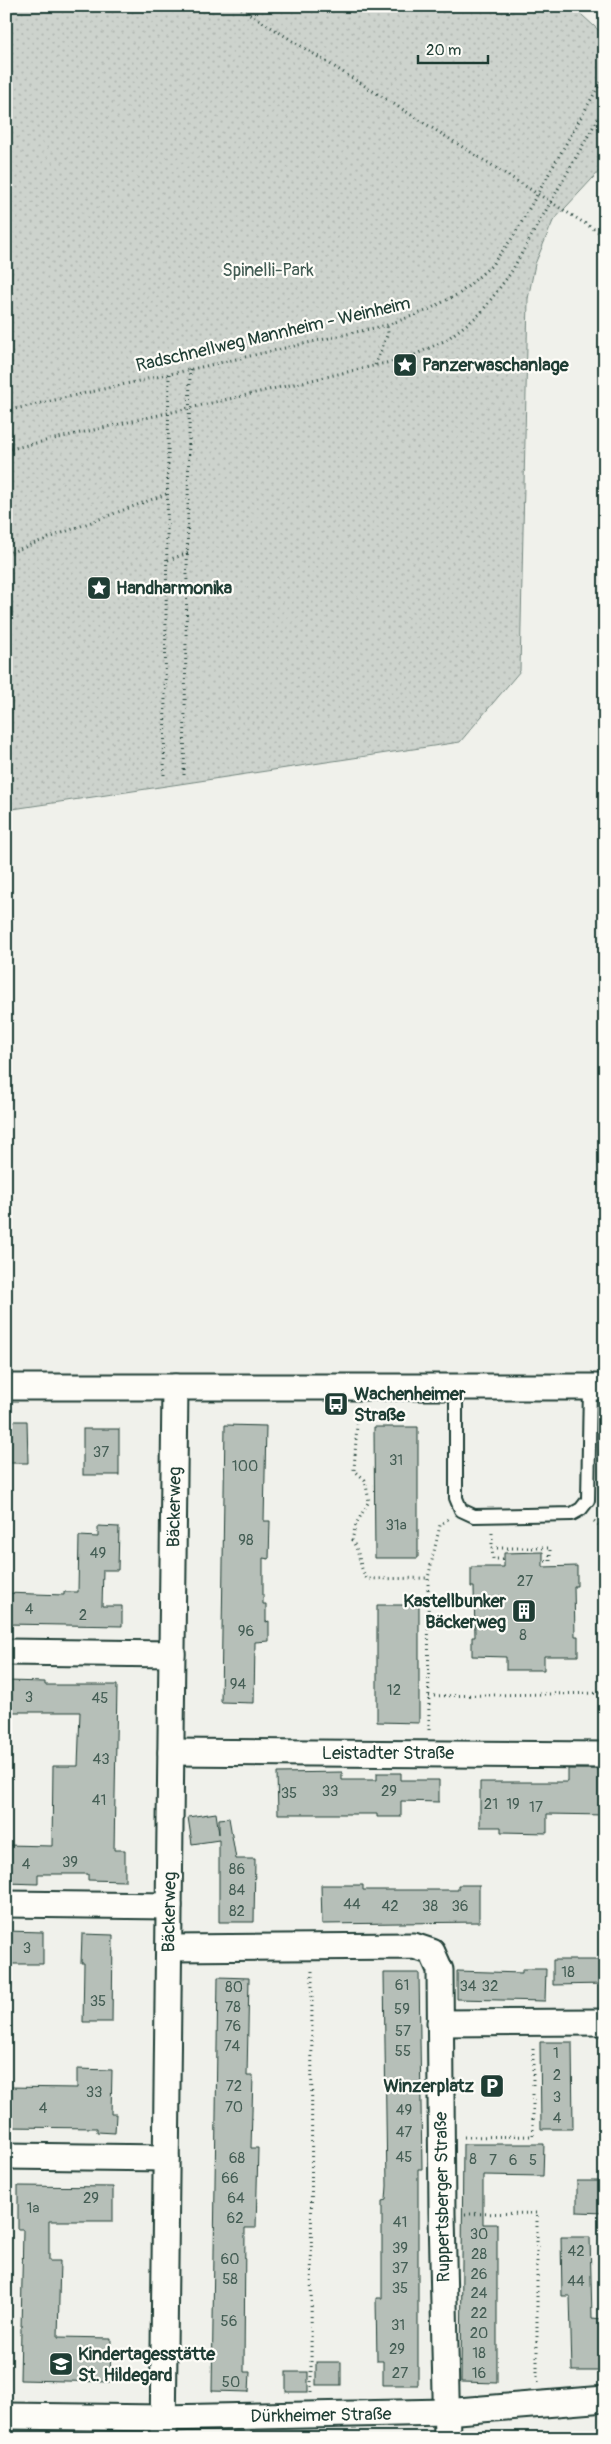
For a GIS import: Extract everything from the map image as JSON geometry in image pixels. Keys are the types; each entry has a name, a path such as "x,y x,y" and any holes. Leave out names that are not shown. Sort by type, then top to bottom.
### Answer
{"street":[{"path":"6,1387 597,1386"},
{"name":"Bäckerweg","path":"163,2428 175,1387"},
{"path":"6,1652 172,1654"},
{"name":"Leistadter Straße","path":"171,1752 605,1754"},
{"path":"6,1904 169,1906"},
{"name":"Ruppertsberger Straße","path":"169,1948 414,1946 432,1952 440,1970 442,2214 447,2438"},
{"path":"440,2023 605,2022"},
{"path":"6,2156 166,2158"},
{"name":"Dürkheimer Straße","path":"13,2423 163,2428 312,2415 445,2412 605,2399"}],"lane":[{"path":"456,1387 456,1498 461,1510 474,1516 492,1516 572,1514 581,1509 588,1500 597,1386"}],"path":[{"path":"237,6 605,236"},
{"name":"Radschnellweg Mannheim - Weinheim","path":"6,411 387,325 426,311 460,293 491,266 513,237 605,75"},
{"path":"6,450 408,358 446,340 480,314 510,274 605,106"},
{"path":"375,365 388,333 387,325"},
{"path":"184,775 191,408 190,369"},
{"path":"164,775 169,374"},
{"path":"6,554 169,493"},
{"path":"168,560 188,553"},
{"path":"361,1386 355,1427 354,1470 365,1480 369,1501 356,1524 352,1540 359,1552 359,1566 367,1579 428,1578"},
{"path":"581,1509 599,1525 605,1545"},
{"path":"428,1753 430,1696 428,1578 440,1525 461,1510"},
{"path":"492,1516 493,1559 504,1559"},
{"path":"492,1548 550,1548 550,1561 543,1561"},
{"path":"430,1696 605,1693"},
{"path":"312,1948 312,2415"},
{"path":"441,2137 533,2136 532,2022"},
{"path":"442,2214 537,2213 537,2404"}],"green space":[{"name":"Spinelli-Park","path":"6,6 572,6 605,36 605,165 553,221 535,264 528,299 520,671 460,742 6,810"}],"building":[{"path":"6,1421 27,1421 28,1463 6,1463"},
{"path":"225,1425 266,1426 264,1521 270,1521 269,1559 263,1558 263,1604 266,1604 266,1622 269,1621 269,1641 255,1642 254,1703 221,1702"},
{"path":"374,1427 418,1427 418,1558 375,1558"},
{"path":"83,1429 119,1429 119,1475 83,1475"},
{"path":"98,1526 119,1527 118,1570 103,1570 102,1606 122,1606 122,1626 6,1624 6,1593 64,1595 64,1592 78,1592 79,1536 98,1537"},
{"name":"Kastellbunker Bäckerweg","path":"543,1552 543,1567 577,1566 577,1586 574,1586 575,1636 578,1636 578,1656 544,1656 544,1670 506,1670 506,1657 472,1656 472,1637 475,1637 474,1587 471,1587 471,1567 504,1567 504,1553"},
{"path":"377,1605 419,1605 419,1723 377,1722"},
{"path":"6,1681 45,1682 45,1685 117,1685 114,1850 125,1850 125,1881 88,1880 88,1874 38,1874 38,1884 6,1883 6,1845 52,1846 53,1766 78,1766 80,1712 6,1712"},
{"path":"568,1769 605,1769 605,1815 547,1814 547,1833 501,1832 501,1827 480,1827 480,1782 568,1782"},
{"path":"342,1772 342,1780 377,1780 377,1773 401,1773 401,1780 439,1780 439,1802 401,1801 401,1817 377,1817 377,1814 278,1814 277,1773"},
{"path":"216,1813 219,1834 219,1819 229,1818 236,1859 255,1859 254,1922 219,1922 219,1840 192,1844 188,1817"},
{"path":"321,1885 363,1885 363,1890 458,1890 458,1885 479,1885 479,1922 322,1924"},
{"path":"6,1931 43,1932 43,1964 6,1964"},
{"path":"82,1934 113,1935 112,2022 83,2022 84,1963 81,1963"},
{"path":"553,1960 605,1960 605,1984 553,1985"},
{"path":"522,1969 546,1969 545,2001 457,1999 457,1971 522,1973"},
{"path":"384,1973 419,1973 422,2169 418,2169 418,2385 383,2385 383,2361 377,2361 376,2298 382,2298 382,2201 386,2200 387,2186"},
{"path":"218,1977 249,1978 247,2076 253,2076 251,2148 258,2148 256,2228 245,2228 244,2372 250,2372 249,2392 212,2391"},
{"path":"540,2042 572,2042 573,2129 541,2129"},
{"path":"77,2069 112,2070 111,2114 116,2114 115,2133 97,2132 97,2128 6,2127 6,2087 77,2088"},
{"path":"463,2144 544,2144 543,2176 483,2175 483,2224 497,2224 497,2383 461,2382"},
{"path":"577,2181 605,2181 605,2213 577,2212"},
{"path":"18,2186 113,2187 113,2221 49,2221 49,2261 60,2261 58,2337 111,2338 110,2382 20,2380 23,2229 18,2229"},
{"path":"561,2237 590,2237 592,2318 603,2319 604,2371 572,2371 570,2296 562,2296"},
{"path":"316,2362 341,2362 341,2385 316,2385"},
{"path":"286,2372 308,2372 308,2392 286,2392"}],"place":[{"name":"Panzerwaschanlage","path":"405,365"},
{"name":"Handharmonika","path":"99,588"},
{"name":"Wachenheimer Straße","path":"336,1404"},
{"name":"Kastellbunker Bäckerweg","path":"524,1611"},
{"name":"Winzerplatz","path":"492,2086"},
{"name":"Kindertagesstätte St. Hildegard","path":"61,2364"}]}
